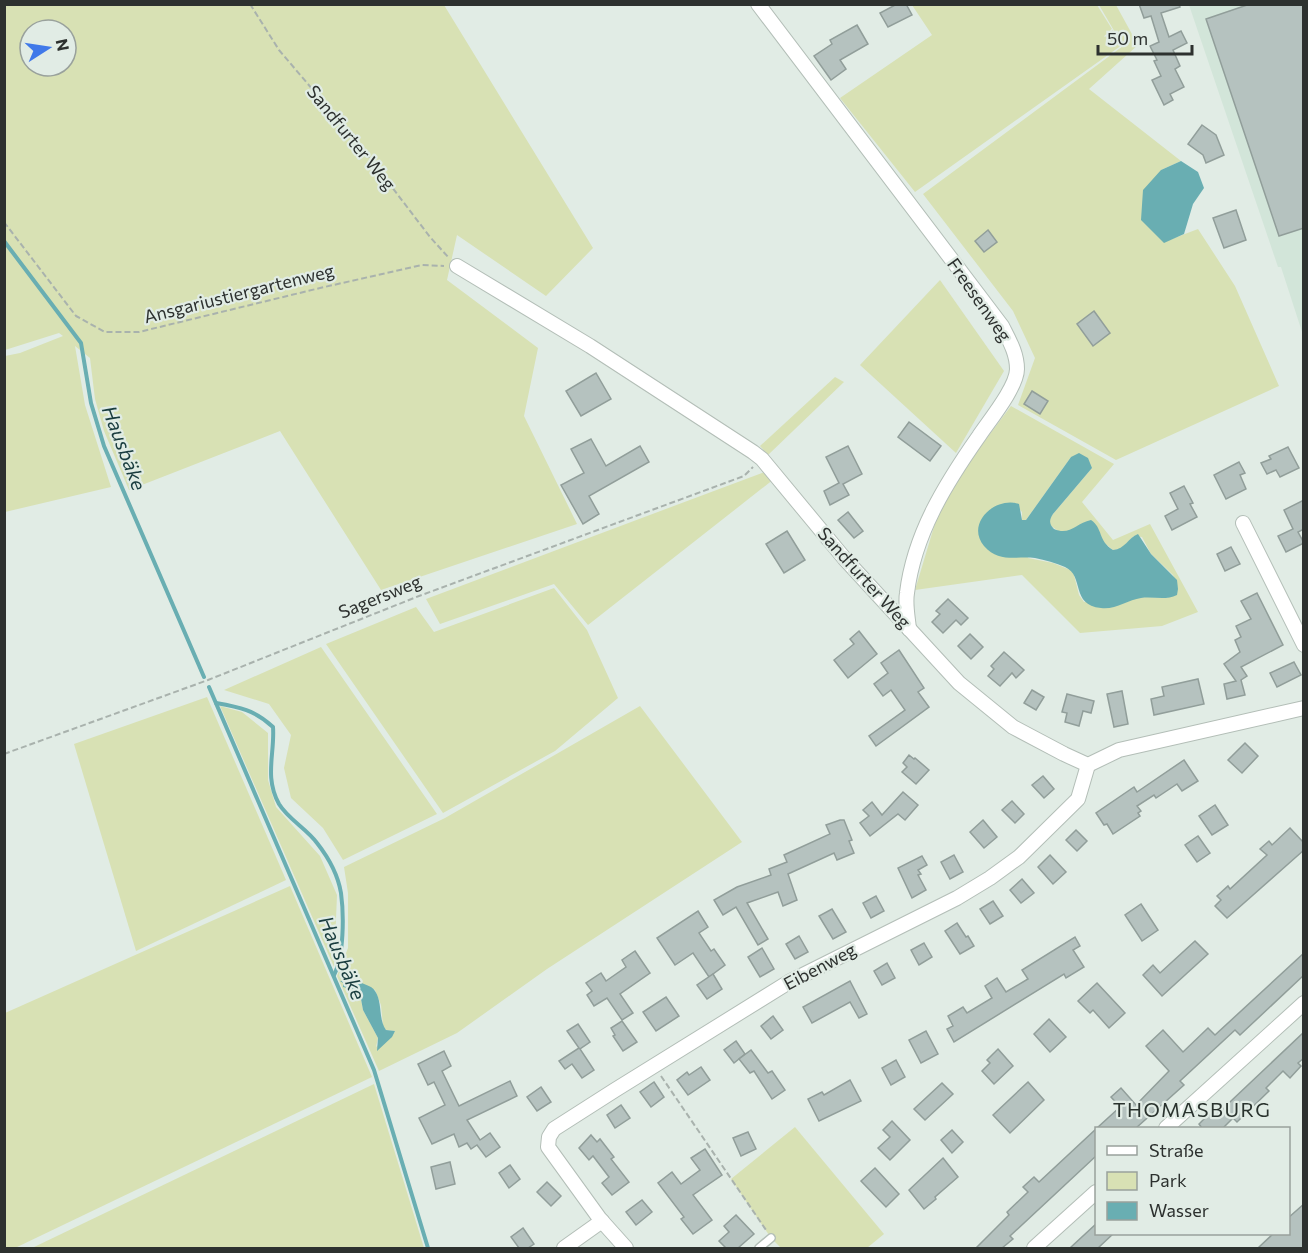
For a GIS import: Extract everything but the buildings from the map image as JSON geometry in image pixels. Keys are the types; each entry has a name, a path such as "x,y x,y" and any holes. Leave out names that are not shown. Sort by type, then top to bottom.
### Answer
{"street":[{"name":"Freesenweg","path":"758,4 1002,326 1014,351 1018,371 1007,396 962,459 931,511 906,594 909,629"},
{"name":"Sandfurter Weg","path":"457,266 674,399 762,459 844,558 959,683 1013,727 1088,765"},
{"path":"1243,524 1304,645"},
{"path":"1088,765 1119,750 1304,708"},
{"name":"Eibenweg","path":"602,1221 548,1148 549,1137 554,1129 789,982 957,898 990,878 1019,857 1078,800 1088,765"},
{"path":"1167,1127 1304,1003"},
{"path":"1034,1248 1095,1193"},
{"path":"564,1248 602,1221 626,1248"}],"lane":[{"path":"759,1248 771,1238"}],"path":[{"name":"Sandfurter Weg","path":"250,4 279,50 358,144 430,237 457,266"},
{"name":"Ansgariustiergartenweg","path":"4,222 76,316 105,332 139,332 422,265 457,266"},
{"name":"Sagersweg","path":"4,754 208,680 419,596 744,476 762,459"},
{"path":"654,1065 771,1238"}],"shaded area":[{"path":"1189,5 1303,5 1303,335 1281,267 1278,267"}],"green space":[{"path":"4,5 444,5 593,248 546,296 457,235 447,280 538,348 524,416 577,524 381,590 280,431 129,490 104,431 95,399 90,358 75,346 85,405 111,487 5,512 5,356 20,353 63,336 59,333 5,350"},
{"path":"912,5 1097,5 1122,45 915,192 840,98 932,35"},
{"path":"1099,5 1116,5 1138,45 1089,89 1181,161 1161,170 1164,242 1198,229 1235,286 1279,386 1116,460 1018,405 1035,358 1013,311 923,194 1123,46"},
{"path":"940,280 1004,371 956,453 860,365"},
{"path":"835,377 844,382 768,455 760,446"},
{"path":"1011,406 1114,464 1082,502 1113,540 1150,524 1198,612 1162,626 1080,633 1022,575 915,590 936,520 962,471","holes":["1071,457 1092,468 1050,518 1050,525 1058,531 1070,531 1076,527 1098,529 1103,542 1113,550 1121,549 1134,536 1142,537 1151,554 1173,575 1178,589 1167,598 1147,597 1084,602 1079,595 1073,571 1053,563 1028,558 1013,502 1022,512 1022,520 1026,520"]},
{"path":"767,471 774,479 588,625 554,584 440,624 426,599"},
{"path":"554,588 587,630 618,698 555,751 443,813 326,644 416,607 434,632"},
{"path":"321,647 437,814 343,860 323,828 291,798 284,768 291,735 269,704 224,690"},
{"path":"207,697 286,880 136,951 74,744"},
{"path":"220,706 242,712 268,733 268,780 276,807 320,856 337,895 334,967"},
{"path":"640,706 742,842 547,969 457,1033 379,1071 337,976 348,948 348,893 344,867 445,818","holes":["354,979 375,990 381,1005 383,1026 386,1030 395,1031 376,1047 378,1038 363,1010 361,999 356,990 341,981"]},
{"path":"290,886 372,1077 15,1248 5,1248 5,1013"},
{"path":"374,1084 424,1248 32,1248"},
{"path":"795,1127 884,1234 867,1248 781,1248 771,1238 731,1179"}],"water":[{"path":"1181,161 1198,172 1204,188 1193,204 1184,234 1164,243 1141,220 1143,190 1161,170"},
{"path":"1079,453 1088,458 1092,468 1053,514 1050,522 1052,527 1064,531 1091,520 1095,523 1105,543 1113,550 1121,548 1138,534 1151,554 1177,580 1177,595 1168,598 1141,598 1106,608 1091,606 1081,596 1071,571 1065,567 1035,558 1001,557 984,546 978,529 986,513 1001,504 1019,504 1022,520 1026,520 1071,457"},
{"path":"354,979 374,989 386,1030 395,1031 377,1051 378,1038 363,1010 361,999 356,990 343,987 340,981"}],"waterway":[{"name":"Hausbäke","path":"4,241 81,343 91,403 104,446 204,677"},
{"name":"Hausbäke","path":"209,687 374,1070 428,1248"},
{"path":"216,703 246,710 273,727 271,775 279,804 321,848 340,886 343,912 342,935 340,957 334,975"}],"district":[{"name":"THOMASBURG","path":"1192,1110"}]}
